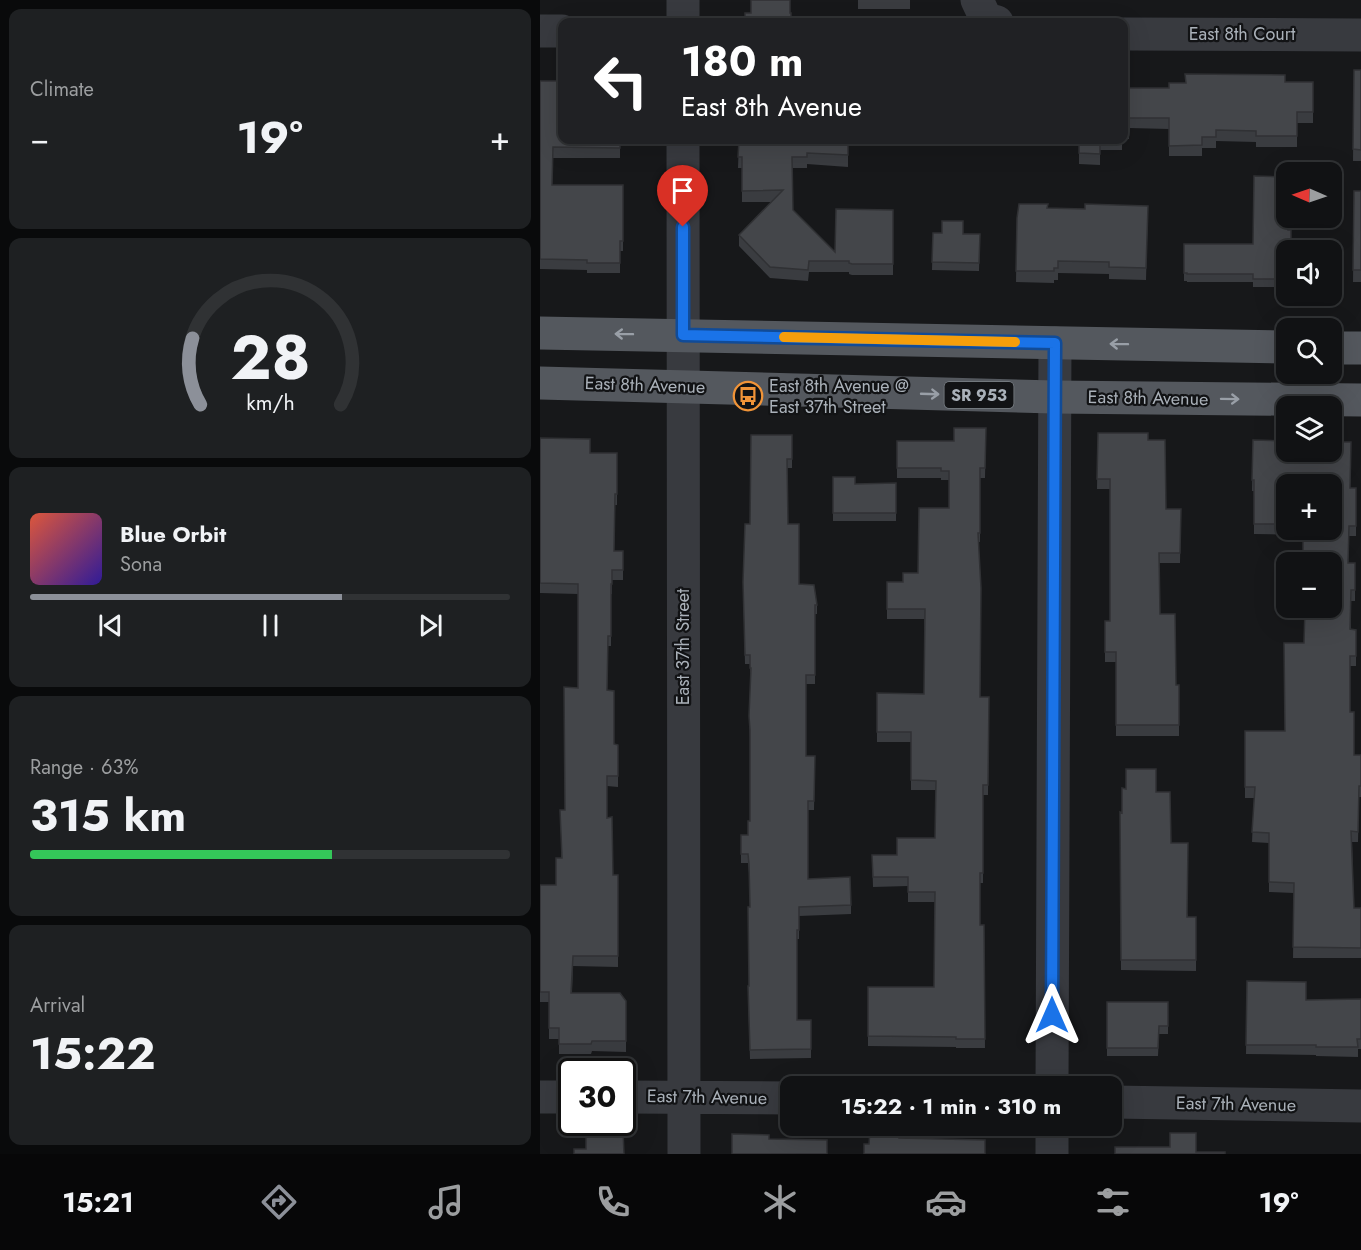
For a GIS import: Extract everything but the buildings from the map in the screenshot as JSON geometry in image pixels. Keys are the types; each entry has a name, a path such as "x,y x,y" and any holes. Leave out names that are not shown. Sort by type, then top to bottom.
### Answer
{"main road":[{"path":"540,333 1276,347"},
{"path":"1342,348 1361,348"},
{"name":"East 8th Avenue","path":"540,383 1054,397 1361,400"}],"street":[{"path":"683,0 683,18"},
{"path":"540,31 558,31"},
{"name":"East 8th Court","path":"1128,34 1361,35"},
{"name":"East 37th Street","path":"683,144 684,1154"},
{"path":"1052,1076 1055,343"},
{"path":"540,1097 558,1097"},
{"name":"East 7th Avenue","path":"636,1097 780,1098"},
{"name":"East 7th Avenue","path":"1122,1102 1361,1106"},
{"path":"1052,1136 1052,1154"}],"slow traffic":[{"path":"784,337 1015,342"}],"place":[{"name":"East 8th Avenue @ East 37th Street","path":"748,396"}],"route":[{"path":"683,227 683,335 1055,343 1052,1015"}]}
